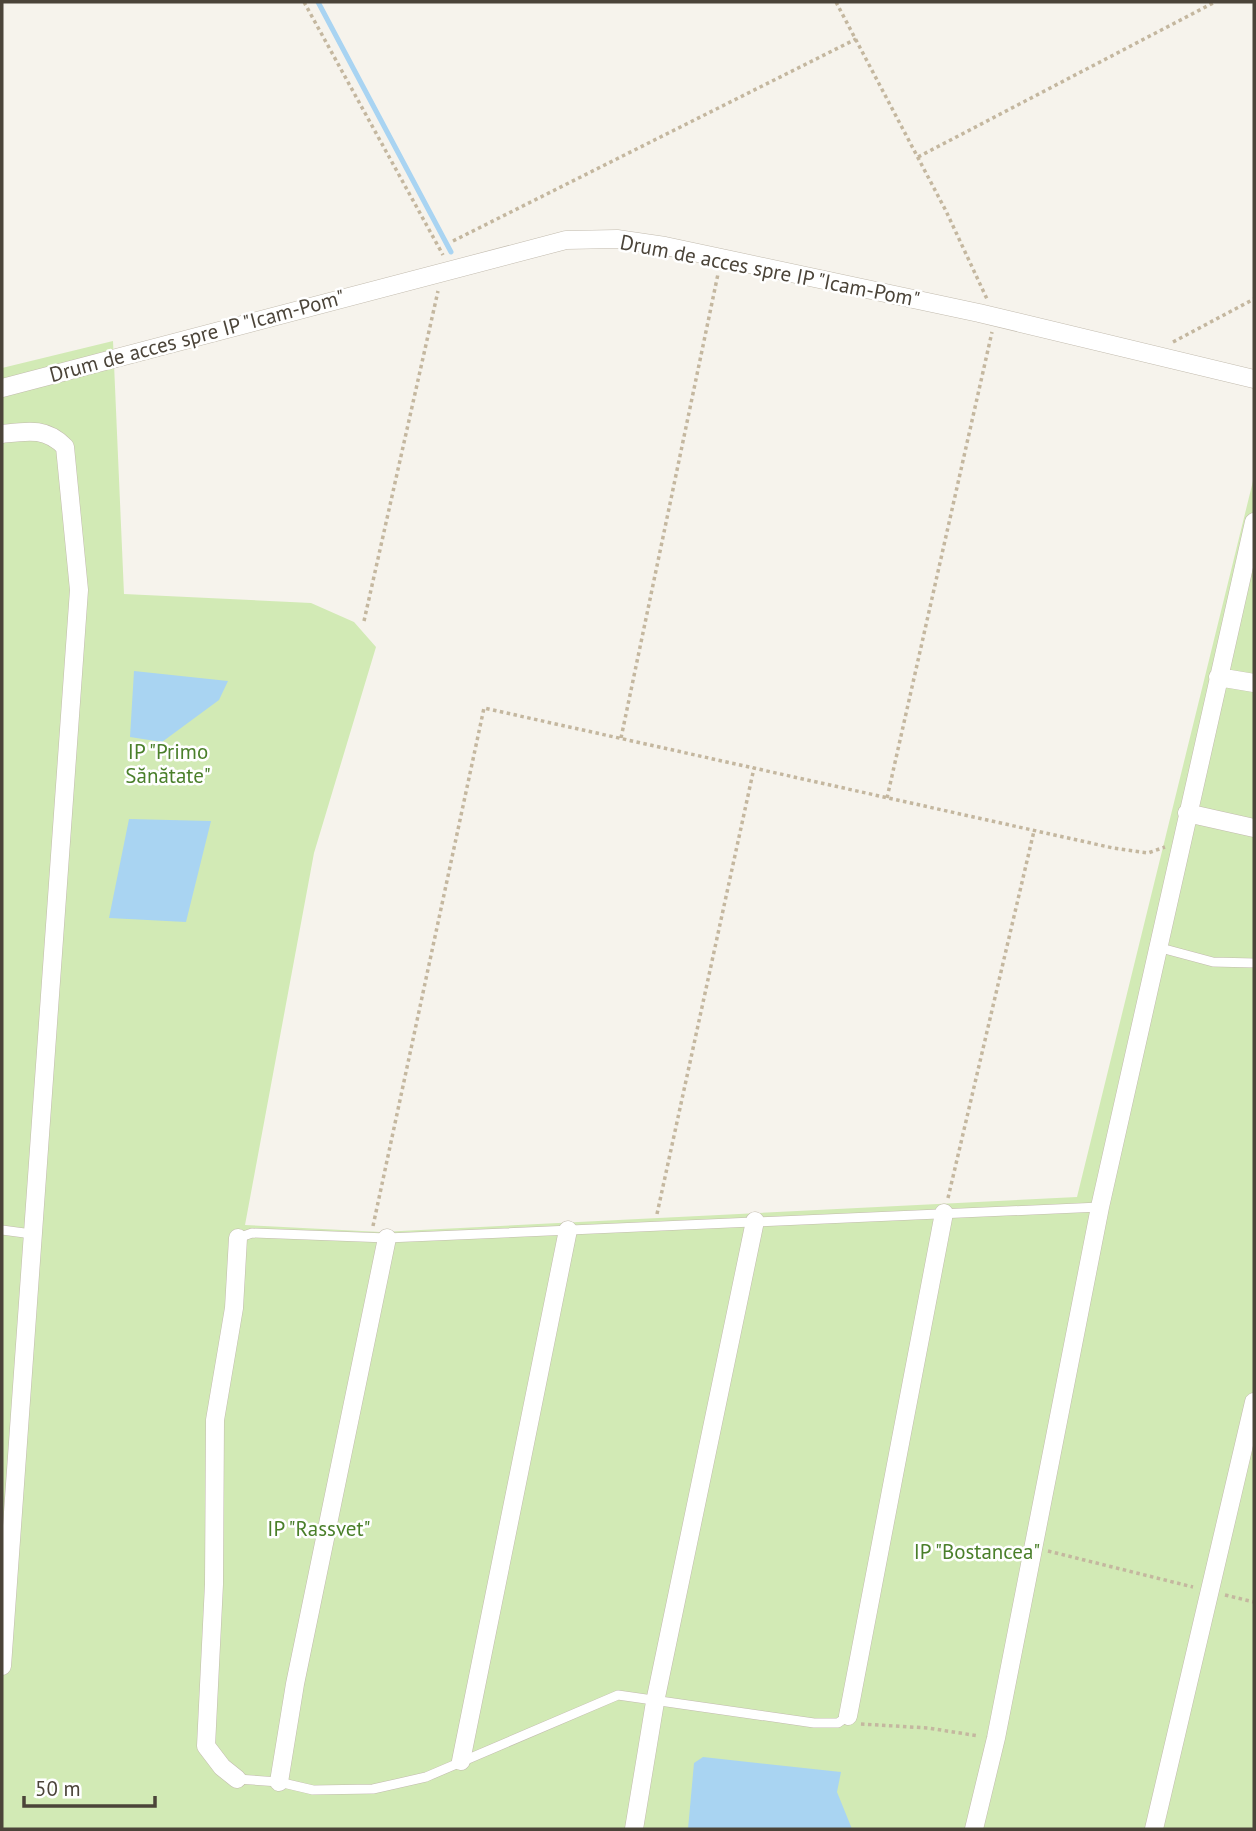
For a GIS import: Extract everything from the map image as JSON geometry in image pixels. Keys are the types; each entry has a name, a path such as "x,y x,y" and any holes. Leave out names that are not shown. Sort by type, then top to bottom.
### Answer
{"street":[{"name":"Drum de acces spre IP \"Icam-Pom\"","path":"2,388 566,240 617,239 721,258 996,317 1254,379"},
{"path":"2,434 40,431 54,435 65,447 79,590 2,1666"},
{"path":"974,1829 996,1738 1100,1207 1180,841 1254,522"},
{"path":"1218,677 1254,683"},
{"path":"1187,813 1254,828"},
{"path":"843,1720 944,1213"},
{"path":"634,1829 655,1702 755,1221"},
{"path":"461,1761 568,1230"},
{"path":"237,1238 234,1308 215,1420 214,1584 206,1746 222,1767 237,1779"},
{"path":"279,1782 379,1238"},
{"path":"1154,1829 1254,1402"}],"lane":[{"path":"1157,947 1213,962 1254,963"},
{"path":"237,1238 252,1233 379,1238 1100,1207"},
{"path":"2,1230 32,1234"},
{"path":"237,1779 279,1782 313,1790 373,1789 426,1777 618,1695 814,1723 843,1720"}],"path":[{"path":"304,2 447,270 364,621"},
{"path":"836,2 918,157 996,317 887,798"},
{"path":"918,157 1215,2"},
{"path":"453,241 856,39"},
{"path":"621,738 721,258"},
{"path":"1151,354 1254,299"},
{"path":"379,1238 484,708 1034,831 1148,853 1180,841"},
{"path":"654,1226 754,768"},
{"path":"944,1213 1034,831"},
{"path":"1032,1547 1254,1602"},
{"path":"843,1720 996,1738"}],"green space":[{"path":"113,341 124,594 311,603 354,622 376,647 314,853 245,1225 381,1232 1077,1197 1254,477 1254,1829 2,1829 2,368"}],"water":[{"path":"134,671 228,681 219,700 162,742 130,737"},
{"path":"129,819 211,821 186,922 109,918"},
{"path":"703,1757 841,1772 837,1792 852,1829 688,1829 694,1763"}],"waterway":[{"path":"318,2 451,252"}],"park label":[{"name":"IP \"Primo Sănătate\"","path":"168,764"},
{"name":"IP \"Rassvet\"","path":"319,1529"},
{"name":"IP \"Bostancea\"","path":"977,1552"}]}
